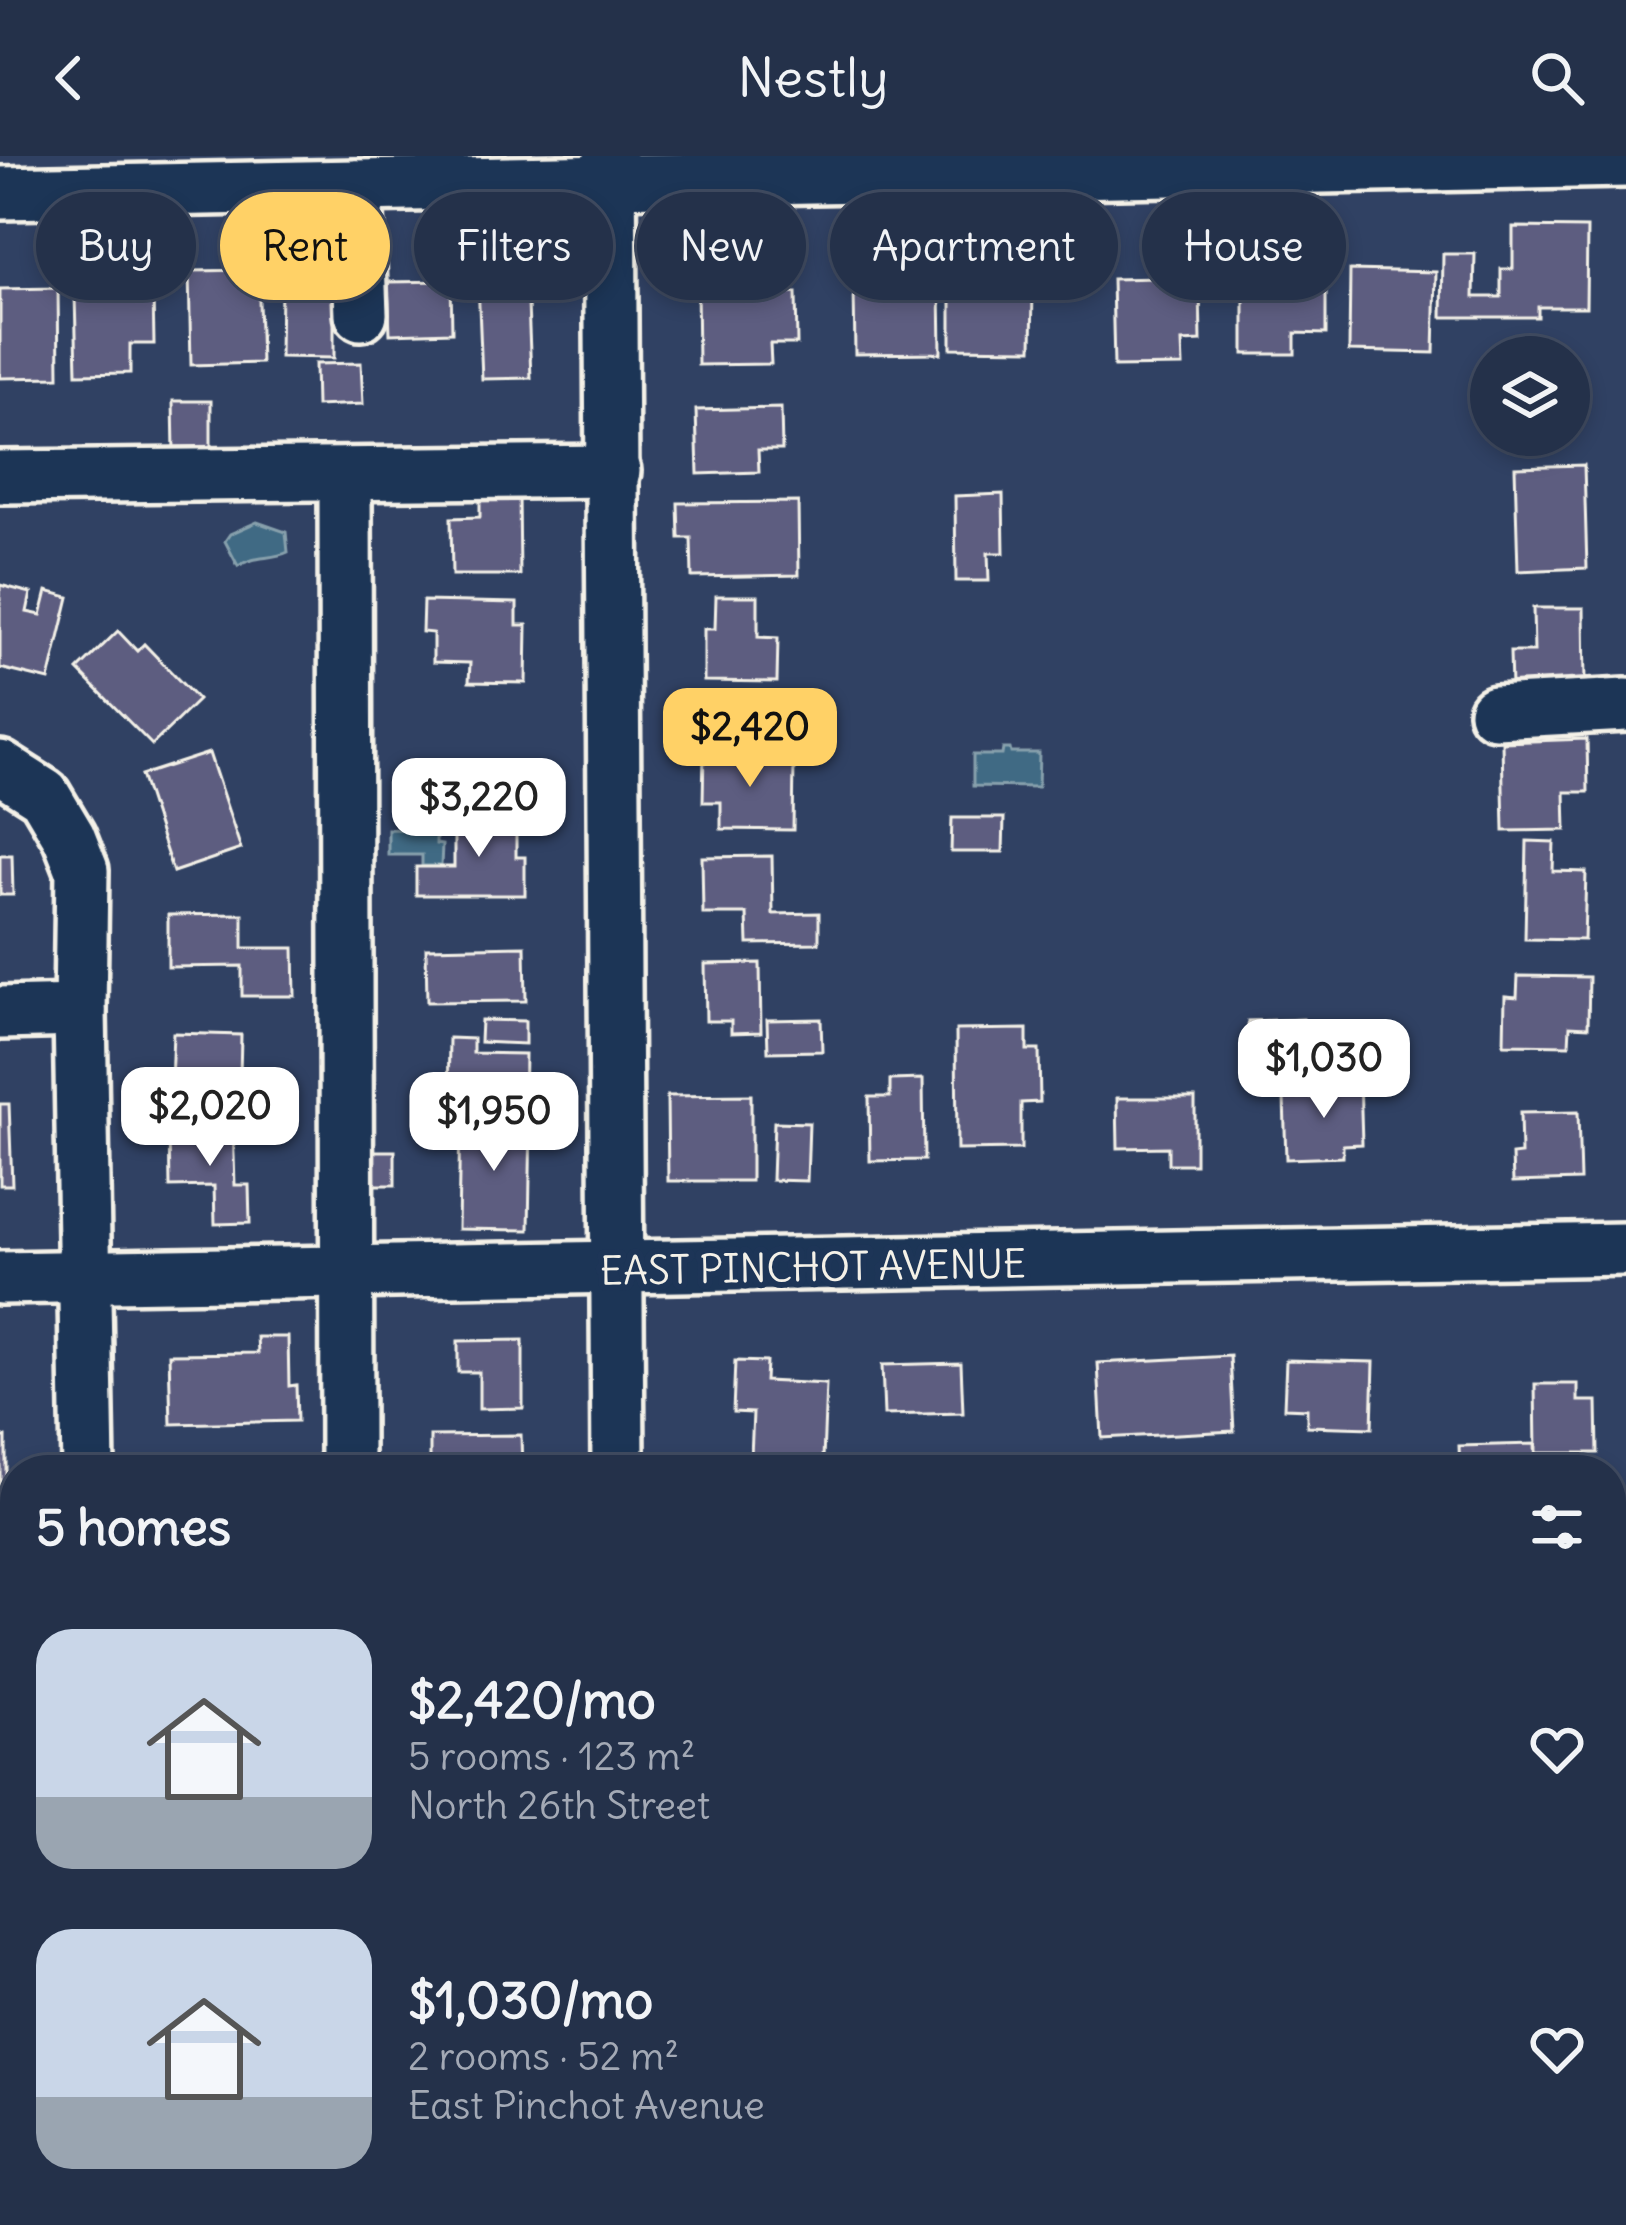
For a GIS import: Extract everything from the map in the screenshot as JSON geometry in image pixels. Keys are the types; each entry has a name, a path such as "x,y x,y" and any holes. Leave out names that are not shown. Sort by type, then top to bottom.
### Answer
{"street":[{"path":"0,194 356,186 610,168 1626,161"},
{"path":"610,168 618,1455"},
{"path":"356,186 362,314"},
{"path":"0,477 614,470"},
{"path":"345,474 347,1455"},
{"path":"1495,712 1626,705"},
{"path":"0,767 44,795 82,870 88,1455"},
{"path":"0,1013 80,1011"},
{"name":"EAST PINCHOT AVENUE","path":"0,1278 346,1271 617,1272 1626,1249"}],"water":[{"path":"257,522 286,532 288,552 238,566 225,541"},
{"path":"1003,749 1039,753 1038,787 973,786 973,755 1002,755"},
{"path":"388,829 436,831 436,844 442,845 441,866 422,866 422,855 388,855"}],"building":[{"path":"1513,227 1587,228 1586,307 1538,307 1538,317 1442,317 1443,254 1475,254 1474,297 1501,297 1501,269 1513,269"},
{"path":"1350,270 1436,272 1434,353 1349,351"},
{"path":"196,271 220,271 220,300 259,300 261,363 191,365 190,300 196,300"},
{"path":"1142,278 1142,300 1200,300 1201,341 1182,342 1183,366 1114,367 1112,300 1118,300 1118,279"},
{"path":"390,282 414,282 414,300 451,300 452,332 390,334"},
{"path":"36,288 36,300 58,300 59,377 0,378 0,289"},
{"path":"75,300 153,300 154,344 130,344 130,373 77,374"},
{"path":"281,300 334,300 334,358 280,357"},
{"path":"479,300 528,300 531,378 482,379"},
{"path":"697,300 796,300 797,344 770,344 771,364 698,365"},
{"path":"854,300 940,300 941,353 855,354"},
{"path":"951,300 1033,300 1032,349 951,348"},
{"path":"1244,300 1326,300 1326,334 1295,333 1295,354 1244,354"},
{"path":"361,363 363,404 316,406 315,364"},
{"path":"173,401 211,401 211,450 174,451"},
{"path":"781,408 782,450 758,450 759,472 698,474 696,410"},
{"path":"1584,465 1587,568 1518,571 1515,467"},
{"path":"1003,494 1004,553 988,553 989,581 956,581 955,496"},
{"path":"519,495 520,575 452,575 451,518 480,517 480,496"},
{"path":"798,502 799,575 692,577 691,538 679,538 678,503"},
{"path":"0,585 31,593 27,612 41,615 47,591 69,597 49,680 0,668"},
{"path":"716,596 758,596 758,637 778,638 777,682 704,681 704,629 715,629"},
{"path":"423,601 517,603 517,625 527,625 526,683 469,682 470,663 433,662 433,633 422,632"},
{"path":"1533,608 1584,608 1585,686 1511,687 1510,652 1534,652"},
{"path":"118,631 137,651 144,644 198,700 152,745 78,670"},
{"path":"1587,739 1588,792 1565,792 1566,830 1504,831 1502,742"},
{"path":"704,750 763,750 763,762 794,762 793,830 721,829 721,802 703,802"},
{"path":"209,753 241,849 173,872 141,775"},
{"path":"454,815 516,815 516,857 525,857 525,895 416,895 416,867 454,867"},
{"path":"952,818 1004,818 1003,852 951,852"},
{"path":"1527,841 1554,842 1553,871 1586,872 1584,940 1525,939"},
{"path":"0,855 12,855 13,895 0,895"},
{"path":"772,856 773,914 819,913 819,943 748,944 747,914 703,914 702,857"},
{"path":"243,914 243,948 294,948 295,996 242,996 242,966 168,967 168,915"},
{"path":"525,946 526,1001 427,1002 426,948"},
{"path":"760,963 761,1032 731,1033 731,1021 706,1021 705,964"},
{"path":"1518,976 1589,977 1588,1027 1570,1026 1569,1045 1504,1044 1505,996 1517,997"},
{"path":"821,1019 822,1051 768,1052 767,1020"},
{"path":"1303,1019 1305,1073 1288,1074 1288,1094 1251,1095 1248,1021"},
{"path":"481,1020 525,1021 525,1044 480,1042"},
{"path":"1027,1029 1027,1050 1039,1050 1040,1102 1021,1103 1021,1149 957,1150 956,1030"},
{"path":"173,1033 241,1035 240,1078 225,1077 224,1110 170,1107"},
{"path":"449,1038 473,1039 473,1053 525,1054 524,1108 448,1106"},
{"path":"1360,1077 1362,1144 1343,1145 1343,1157 1286,1159 1284,1098 1325,1097 1324,1079"},
{"path":"923,1079 924,1160 870,1161 869,1097 890,1097 890,1080"},
{"path":"751,1095 751,1181 668,1181 667,1096"},
{"path":"1117,1098 1195,1098 1195,1164 1168,1164 1168,1147 1118,1148"},
{"path":"0,1104 9,1104 12,1185 0,1185"},
{"path":"1578,1112 1580,1180 1513,1182 1512,1155 1521,1154 1520,1113"},
{"path":"460,1118 531,1119 529,1230 458,1229"},
{"path":"774,1122 809,1123 807,1181 772,1180"},
{"path":"233,1126 235,1185 249,1185 250,1223 215,1224 214,1186 170,1187 169,1128"},
{"path":"363,1151 395,1151 395,1185 363,1185"},
{"path":"257,1337 288,1337 289,1386 296,1385 297,1421 171,1424 169,1354 258,1353"},
{"path":"523,1340 523,1408 479,1409 479,1372 458,1372 458,1341"},
{"path":"1230,1356 1234,1431 1102,1438 1098,1363"},
{"path":"1286,1360 1374,1362 1372,1428 1307,1426 1307,1409 1284,1408"},
{"path":"735,1361 766,1362 765,1381 826,1384 823,1455 751,1455 753,1413 733,1412"},
{"path":"961,1363 963,1413 884,1415 882,1365"},
{"path":"1535,1384 1578,1384 1578,1401 1597,1401 1598,1453 1536,1453"},
{"path":"521,1435 522,1455 430,1455 430,1436"},
{"path":"0,1437 6,1437 6,1455 0,1455"},
{"path":"1535,1444 1535,1455 1459,1455 1459,1446"}]}
